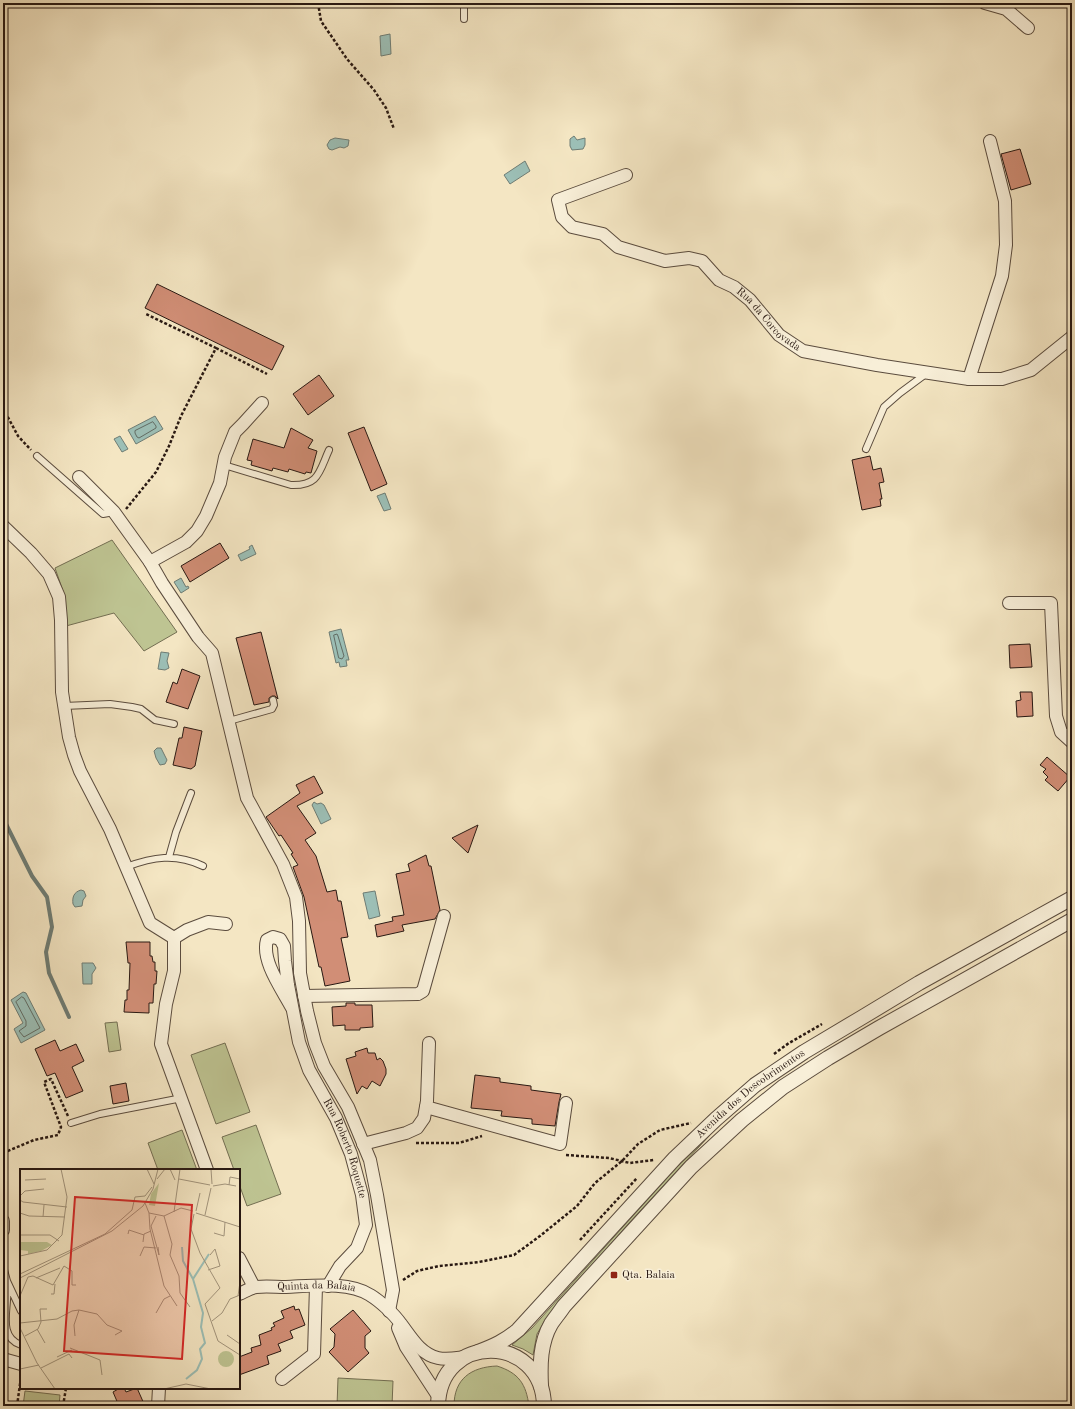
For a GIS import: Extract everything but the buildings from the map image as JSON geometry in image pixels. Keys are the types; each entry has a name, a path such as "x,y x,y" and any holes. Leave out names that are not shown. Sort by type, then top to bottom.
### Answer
{"street":[{"path":"986,3 1012,6 1028,28"},
{"path":"969,379 1002,276 1006,245 1005,201 990,141"},
{"name":"Rua da Corcovada","path":"626,174 558,200 562,217 572,227 603,234 618,247 639,254 665,261 689,258 702,261 719,280 734,287 750,300 779,335 804,351 927,373 969,379 1002,380 1031,370 1072,337"},
{"path":"150,562 186,542 197,531 206,516 220,483 224,465 235,432 262,403"},
{"path":"79,477 118,513 198,637 212,653 247,798 283,864 296,897 299,921 300,973 315,1043 324,1066 348,1107 370,1160 393,1290 389,1311"},
{"path":"3,526 31,553 49,574 59,597 61,620 61,668 64,706 69,737 80,771 110,829 150,923 174,938"},
{"path":"1009,603 1051,602 1056,716 1060,732 1072,742"},
{"name":"Avenida dos Descobrimentos","path":"438,1401 442,1383 447,1373 456,1363 472,1354 506,1340 518,1330 675,1158 755,1085 804,1052 919,983 1072,898"},
{"path":"304,996 418,994 423,991 444,916"},
{"name":"Avenida dos Descobrimentos","path":"544,1406 540,1363 543,1346 551,1324 564,1306 691,1167 742,1120 783,1088 828,1058 930,998 1072,920"},
{"path":"174,938 187,930 208,922 226,924"},
{"name":"Rua Roberto Roquette","path":"292,1008 267,958 265,946 267,940 273,937 280,939 284,946 292,1008 299,1042 309,1070 336,1118 351,1154 362,1195 366,1225 357,1248 340,1266 328,1286"},
{"path":"174,938 174,971 166,1004 161,1044 182,1098 207,1169"},
{"path":"363,1144 406,1133 417,1128 424,1118 426,1107 429,1043"},
{"path":"426,1107 560,1144 566,1103"},
{"path":"3,1222 3,1230"},
{"path":"240,1260 254,1288"},
{"path":"282,1380 314,1354 316,1286"},
{"name":"Quinta da Balaia","path":"240,1294 254,1288 339,1286 368,1294 380,1301 401,1323 415,1343 437,1358 450,1359 472,1354"},
{"name":"Quinta da Balaia","path":"389,1311 406,1347 438,1401"},
{"path":"472,1354 494,1350 508,1353 522,1360 532,1370 541,1386"},
{"path":"3,1359 20,1364"},
{"path":"158,1406 159,1389"}],"lane":[{"path":"464,3 464,19"},
{"path":"866,449 884,407 927,373"},
{"path":"224,465 291,485 300,485 307,484 318,476 329,450"},
{"path":"37,456 103,514 118,513"},
{"path":"229,721 272,709 274,705 273,700"},
{"path":"64,706 110,704 132,707 141,709 155,720 174,724"},
{"path":"169,857 176,832 191,793"},
{"path":"126,867 147,860 169,857 191,860 203,866"},
{"path":"71,1123 100,1114 182,1098"},
{"path":"3,1266 7,1281 20,1309"},
{"path":"7,1281 5,1319 6,1329 15,1343 20,1345"}],"path":[{"path":"318,3 321,21 347,59 374,90 386,108 394,129"},
{"path":"146,314 267,374"},
{"path":"118,513 156,472 170,446 181,416 216,348"},
{"path":"3,367 6,378 3,401"},
{"path":"3,408 18,436 37,456"},
{"path":"3,1153 34,1140 58,1135 61,1127 44,1082 51,1079 71,1123"},
{"path":"393,1290 403,1280 417,1271 439,1266 479,1262 514,1255 577,1206 595,1183 622,1161 638,1144 660,1130 691,1123"},
{"path":"17,1406 20,1384"},
{"path":"63,1406 66,1389"}],"green space":[{"path":"112,540 177,632 144,651 114,613 66,626 64,594 55,568"},
{"path":"117,1022 121,1050 109,1052 105,1023"},
{"path":"225,1043 250,1112 216,1124 191,1055"},
{"path":"256,1125 281,1194 247,1206 240,1187 240,1169 234,1169 222,1137"},
{"path":"182,1130 197,1169 158,1169 148,1143"},
{"path":"710,1135 629,1223 547,1317 537,1334 533,1355 512,1345 532,1328 676,1168"},
{"path":"497,1366 511,1372 520,1380 526,1391 529,1406 454,1406 457,1388 466,1376 479,1369"},
{"path":"338,1378 393,1381 392,1406 337,1406"},
{"path":"25,1391 60,1395 59,1406 23,1406"}],"water":[{"path":"390,34 391,54 381,56 380,36"},
{"path":"574,136 577,140 585,138 585,145 583,149 572,150 570,146 570,139"},
{"path":"335,138 349,140 348,146 332,150 329,149 327,145 330,140"},
{"path":"525,161 530,171 510,184 504,175"},
{"path":"155,416 163,429 136,444 128,430"},
{"path":"120,436 128,449 122,452 114,439"},
{"path":"385,493 391,509 384,511 377,496"},
{"path":"252,545 256,554 241,561 238,555 250,549 249,547"},
{"path":"181,578 186,587 188,586 189,588 181,593 174,582"},
{"path":"341,629 349,660 346,660 347,666 340,667 339,662 336,663 329,632"},
{"path":"161,652 169,653 167,661 169,668 165,670 158,669"},
{"path":"157,748 161,748 167,760 165,764 160,765 156,758 154,751"},
{"path":"314,802 324,805 331,819 321,824 312,805"},
{"path":"81,890 84,891 86,896 83,900 82,906 75,907 73,904 73,897 75,893"},
{"path":"375,891 380,916 369,919 363,893"},
{"path":"82,963 93,963 96,968 92,974 92,984 83,984"},
{"path":"23,992 26,993 45,1030 21,1043 14,1029 23,1023 11,1000"}],"waterway":[{"path":"3,818 32,876 47,897 52,927 46,952 49,973 69,1017"}],"place":[{"name":"Qta. Balaia","path":"614,1275"}]}
